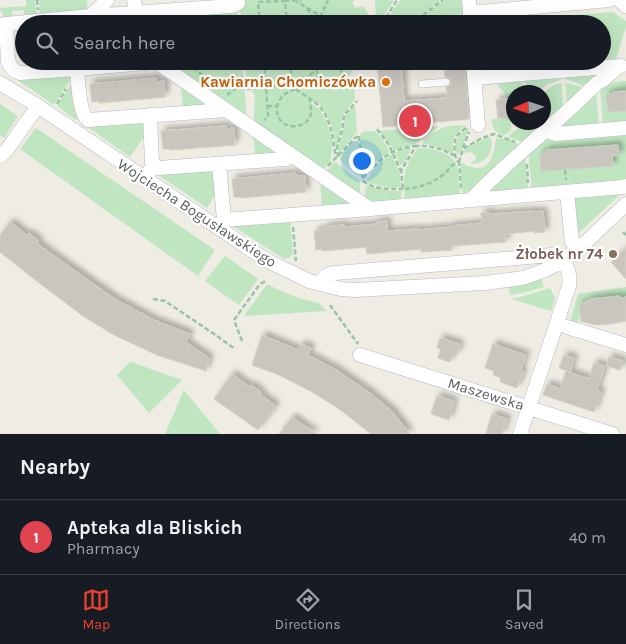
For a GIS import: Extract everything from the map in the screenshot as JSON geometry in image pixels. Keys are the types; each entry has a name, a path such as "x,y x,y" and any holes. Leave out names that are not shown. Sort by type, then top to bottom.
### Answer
{"street":[{"path":"99,15 107,0"},
{"path":"110,15 135,6 231,6 236,5 238,0"},
{"path":"470,13 609,0"},
{"path":"619,0 626,6"},
{"path":"3,25 8,61 14,70 20,73 54,70"},
{"path":"551,126 597,83 623,66"},
{"path":"1,83 14,70"},
{"path":"77,70 82,110 86,119"},
{"path":"168,70 370,209"},
{"path":"473,70 472,79 478,125"},
{"path":"472,79 577,70"},
{"name":"Wojciecha Bogusławskiego","path":"1,83 143,178 221,224 266,260 309,281 333,287 354,290 485,283 523,278 563,261 626,204"},
{"path":"0,156 6,151 38,106"},
{"path":"86,119 93,120 222,108"},
{"path":"150,115 152,162 159,168 285,159 292,155"},
{"path":"76,132 86,119"},
{"path":"471,200 547,130 556,134 626,128"},
{"path":"219,164 221,224 292,215 626,186"},
{"path":"143,178 155,166"},
{"path":"567,192 572,242"},
{"path":"320,284 324,276 335,273 552,255 560,257 570,276 562,325 520,434"},
{"path":"562,325 626,345"},
{"name":"Maszewska","path":"360,355 612,434"}],"lane":[{"path":"422,84 446,82"}],"path":[{"path":"295,0 321,15 328,0"},
{"path":"260,15 259,1 302,0"},
{"path":"387,15 397,0"},
{"path":"422,15 443,0"},
{"path":"285,1 286,15"},
{"path":"306,7 311,15"},
{"path":"457,15 470,13"},
{"path":"195,70 207,79 236,88 296,87 355,82"},
{"path":"254,130 268,117 265,70"},
{"path":"291,70 292,86"},
{"path":"317,70 318,84"},
{"path":"310,100 311,112 307,121 302,125 284,124 277,115 278,102 284,95 317,70"},
{"path":"341,70 342,83"},
{"path":"296,87 318,106 325,115 330,124 337,158"},
{"path":"222,108 226,96 236,88"},
{"path":"337,158 337,147 344,115 357,100"},
{"path":"267,106 277,106"},
{"path":"455,156 454,146 457,134 471,126 459,161 461,185"},
{"path":"377,129 392,152 401,171 403,189"},
{"path":"463,149 480,139 494,134 514,140 526,148 529,195"},
{"path":"320,175 359,136 363,181 373,186 388,189 414,188 430,183 459,161"},
{"path":"363,178 381,158 401,148 423,145 433,147 446,151 455,156 459,161"},
{"path":"401,171 416,146"},
{"path":"292,215 296,275"},
{"path":"623,232 626,235"},
{"path":"242,341 234,320 260,284 266,280"},
{"path":"153,299 164,301 235,349"},
{"path":"330,305 360,348 373,359"}],"green space":[{"path":"26,0 35,0 37,15 25,15 24,10 12,11 13,20 3,21 0,8 26,6"},
{"path":"39,0 87,0 88,13 40,15"},
{"path":"242,0 355,0 352,3 355,8 363,6 369,15 240,15"},
{"path":"375,0 394,0 384,15 376,15"},
{"path":"400,0 441,0 421,15 390,15"},
{"path":"445,0 465,0 464,14 425,15"},
{"path":"237,8 237,15 176,15"},
{"path":"613,12 626,21 626,27 615,62 611,59 611,15 577,15"},
{"path":"172,13 172,15 153,15"},
{"path":"179,70 243,70 247,120 179,74"},
{"path":"246,70 354,70 349,76 350,84 354,84 355,99 342,116 336,147 333,129 326,114 319,103 309,101 320,110 327,122 333,144 330,163 321,171 254,122 255,96 247,84"},
{"path":"497,70 507,70 507,72 497,72"},
{"path":"602,72 587,88 565,79 565,75"},
{"path":"71,74 72,77 54,105 16,79 17,77"},
{"path":"562,76 560,80 546,85 527,85 520,78"},
{"path":"510,78 520,81 524,85 506,85 506,95 494,80"},
{"path":"74,80 81,119 76,120 57,106"},
{"path":"626,81 626,125 603,127 600,87 604,83"},
{"path":"181,83 212,104 183,109"},
{"path":"562,83 563,110 551,121 551,87"},
{"path":"565,83 579,86 585,91 567,104"},
{"path":"596,89 599,128 559,127"},
{"path":"0,104 18,116 4,138 0,135"},
{"path":"355,106 357,132 339,153 338,148 343,134 345,117"},
{"path":"506,118 506,130 510,131 503,136 494,130 491,119"},
{"path":"146,119 145,135 130,157 86,126"},
{"path":"466,125 454,137 453,154 432,145 422,144 428,136 442,128"},
{"path":"440,126 416,144 394,150 379,131"},
{"path":"36,128 215,250 198,276 20,149"},
{"path":"469,128 461,151 457,155 457,140"},
{"path":"516,130 538,130 525,143 509,137"},
{"path":"376,131 389,152 364,174 360,135 363,132"},
{"path":"253,133 283,154 255,155"},
{"path":"624,134 626,136 626,181 532,191 528,149 541,139"},
{"path":"490,137 492,148 488,156 481,162 471,164 476,160 474,154 468,152 462,154 470,145"},
{"path":"496,138 514,142 521,149 463,197 460,164 478,168 488,164 493,153"},
{"path":"354,141 358,142 361,176 359,177 345,166 339,158"},
{"path":"420,148 442,152 455,161 458,169 460,198 405,203 404,181 406,171 415,152"},
{"path":"411,149 404,164 401,165 395,153"},
{"path":"525,153 528,191 489,195 487,187"},
{"path":"392,155 400,173 401,187 393,188 367,183 367,179 377,165"},
{"path":"336,162 360,181 360,198 326,172"},
{"path":"211,170 215,175 216,193 207,208 154,172"},
{"path":"320,180 357,204 322,209"},
{"path":"366,186 390,191 401,191 401,203 372,205 366,200"},
{"path":"624,191 574,237 571,195"},
{"path":"290,219 293,253 289,258 285,259 233,226"},
{"path":"225,256 258,279 239,305 205,281"},
{"path":"541,278 544,287 510,295 509,287"},
{"path":"267,284 302,299 319,303 326,311 244,316"},
{"path":"626,287 626,297 598,298 579,304 580,314 583,314 584,319 579,318 577,324 570,322 578,294"},
{"path":"550,288 555,298 551,311 511,299 524,296"},
{"path":"130,362 182,380 149,413 117,375"},
{"path":"184,390 220,434 165,434"}],"building":[{"path":"378,70 402,70 404,101 447,98 446,87 451,82 450,79 445,77 445,70 465,70 469,119 383,127"},
{"path":"156,78 156,82 164,81 165,97 92,102 90,84"},
{"path":"626,91 626,111 608,112 606,94"},
{"path":"506,99 506,118 498,118 496,100"},
{"path":"226,126 226,129 234,128 235,145 163,149 161,131"},
{"path":"618,145 619,155 612,156 613,166 541,171 540,153 546,153 546,150"},
{"path":"296,173 297,176 305,176 306,192 234,197 232,179"},
{"path":"543,211 545,232 534,233 534,231 505,234 506,242 452,246 452,250 421,252 421,249 367,254 366,247 316,250 314,231 324,230 324,227 377,224 377,222 387,221 387,231 419,230 482,223 481,213"},
{"path":"10,222 27,235 29,233 39,241 37,243 115,299 154,320 190,334 186,342 209,358 206,371 157,355 114,335 83,316 34,279 0,252 0,235"},
{"path":"626,248 626,279 611,262"},
{"path":"620,296 621,298 626,297 626,321 596,325 580,321 579,304 586,303 590,299"},
{"path":"262,335 298,350 301,344 311,348 308,355 335,369 370,393 392,411 410,434 371,434 338,408 312,392 279,375 252,365"},
{"path":"440,338 460,344 457,354 453,353 450,362 438,358 441,349 437,348"},
{"path":"493,344 526,355 521,369 523,372 517,388 500,382 501,378 493,375 494,371 485,368"},
{"path":"564,355 574,358 570,372 559,368"},
{"path":"609,357 623,361 620,370 607,366"},
{"path":"594,363 605,366 597,390 601,392 594,412 543,395 547,384 560,389 566,371 589,379"},
{"path":"232,374 250,387 251,385 261,392 260,394 276,406 258,430 214,399"},
{"path":"437,396 454,401 449,420 431,414"},
{"path":"492,414 507,419 502,434 486,434"},
{"path":"292,417 316,434 279,434"}],"place":[{"name":"Kawiarnia Chomiczówka","path":"386,82"},
{"name":"Apteka dla Bliskich","path":"415,121"},
{"name":"Żłobek nr 74","path":"613,254"}]}
